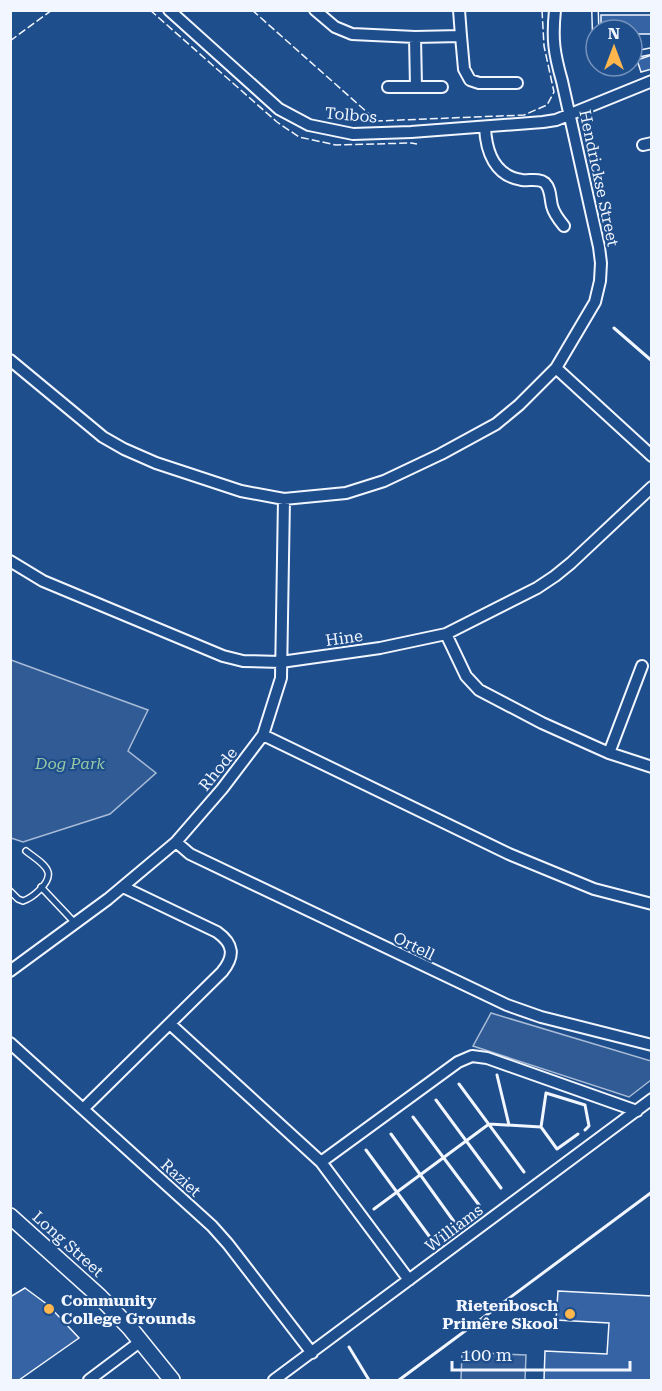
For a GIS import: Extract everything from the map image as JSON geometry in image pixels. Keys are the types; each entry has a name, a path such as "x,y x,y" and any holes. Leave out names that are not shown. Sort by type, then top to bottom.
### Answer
{"street":[{"name":"Tolbos","path":"169,10 279,109 309,125 353,134 485,128 543,122 651,81"},
{"path":"315,10 335,27 352,34 415,37 461,36"},
{"path":"459,10 464,69 470,80 479,83 516,83"},
{"name":"Hendrickse Street","path":"10,360 103,437 124,449 156,463 242,491 284,499 346,493 384,481 496,424 519,405 556,368 595,303 600,281 601,263 570,113 555,56 552,36 555,10"},
{"path":"415,37 416,87"},
{"path":"388,87 442,87"},
{"path":"485,128 488,152 497,166 504,173 513,177 541,181 546,184 553,208 564,226"},
{"path":"556,368 651,456"},
{"name":"Hine","path":"10,561 43,581 74,595 224,656 243,661 281,662 380,648 446,634 537,588 555,576 651,487"},
{"name":"Rhode","path":"10,971 123,887 176,842 222,789 263,735 281,678 284,499"},
{"path":"446,634 466,676 479,690 542,723 609,753 651,767"},
{"path":"609,753 642,666"},
{"path":"263,735 508,854 594,889 651,904"},
{"name":"Ortell","path":"176,842 201,860 507,1005 541,1017 651,1045"},
{"path":"83,1109 227,966 231,957 231,948 227,939 218,932 123,887"},
{"path":"170,1024 321,1162 409,1280"},
{"name":"Raziet","path":"10,1043 212,1226 312,1353"},
{"path":"321,1162 418,1089 458,1062 472,1056 487,1058 637,1111"},
{"name":"Williams","path":"274,1380 651,1099"},
{"name":"Long Street","path":"10,1216 99,1296 141,1341 172,1380"},
{"path":"89,1380 141,1341"}],"lane":[{"path":"10,891 23,901 28,899 47,879 48,872 45,866 26,851"},
{"path":"41,887 75,923"}],"shaded area":[{"name":"Dog Park","path":"11,660 148,710 128,751 156,773 110,814 23,842 11,838"},
{"path":"491,1013 651,1061 651,1080 629,1097 473,1046"},
{"path":"462,1352 526,1355 525,1380 461,1380"}],"building":[{"path":"601,15 652,15 652,34 644,34 644,18 601,18"},
{"path":"652,55 652,69 644,71 644,58"},
{"path":"25,1288 48,1305 79,1338 19,1380 10,1380 10,1297"},
{"path":"558,1291 652,1296 652,1380 544,1380 545,1351 607,1354 609,1323 556,1320"}],"fence":[{"path":"10,41 52,10"},
{"path":"150,10 277,122 299,137 336,145 417,144"},
{"path":"252,10 377,121 524,115 547,105 554,92 544,46 542,10"}],"wall":[{"path":"614,328 652,361"},
{"path":"497,1075 509,1125"},
{"path":"459,1084 524,1172"},
{"path":"374,1209 489,1124 541,1127 546,1093 585,1105 589,1126 585,1130"},
{"path":"436,1100 501,1188"},
{"path":"413,1117 479,1205"},
{"path":"541,1127 557,1149 578,1134"},
{"path":"391,1134 455,1223"},
{"path":"366,1150 432,1240"},
{"path":"399,1380 652,1192"},
{"path":"349,1347 369,1380"}],"place":[{"name":"Community College Grounds","path":"49,1309"},
{"name":"Rietenbosch Primêre Skool","path":"570,1314"}]}
